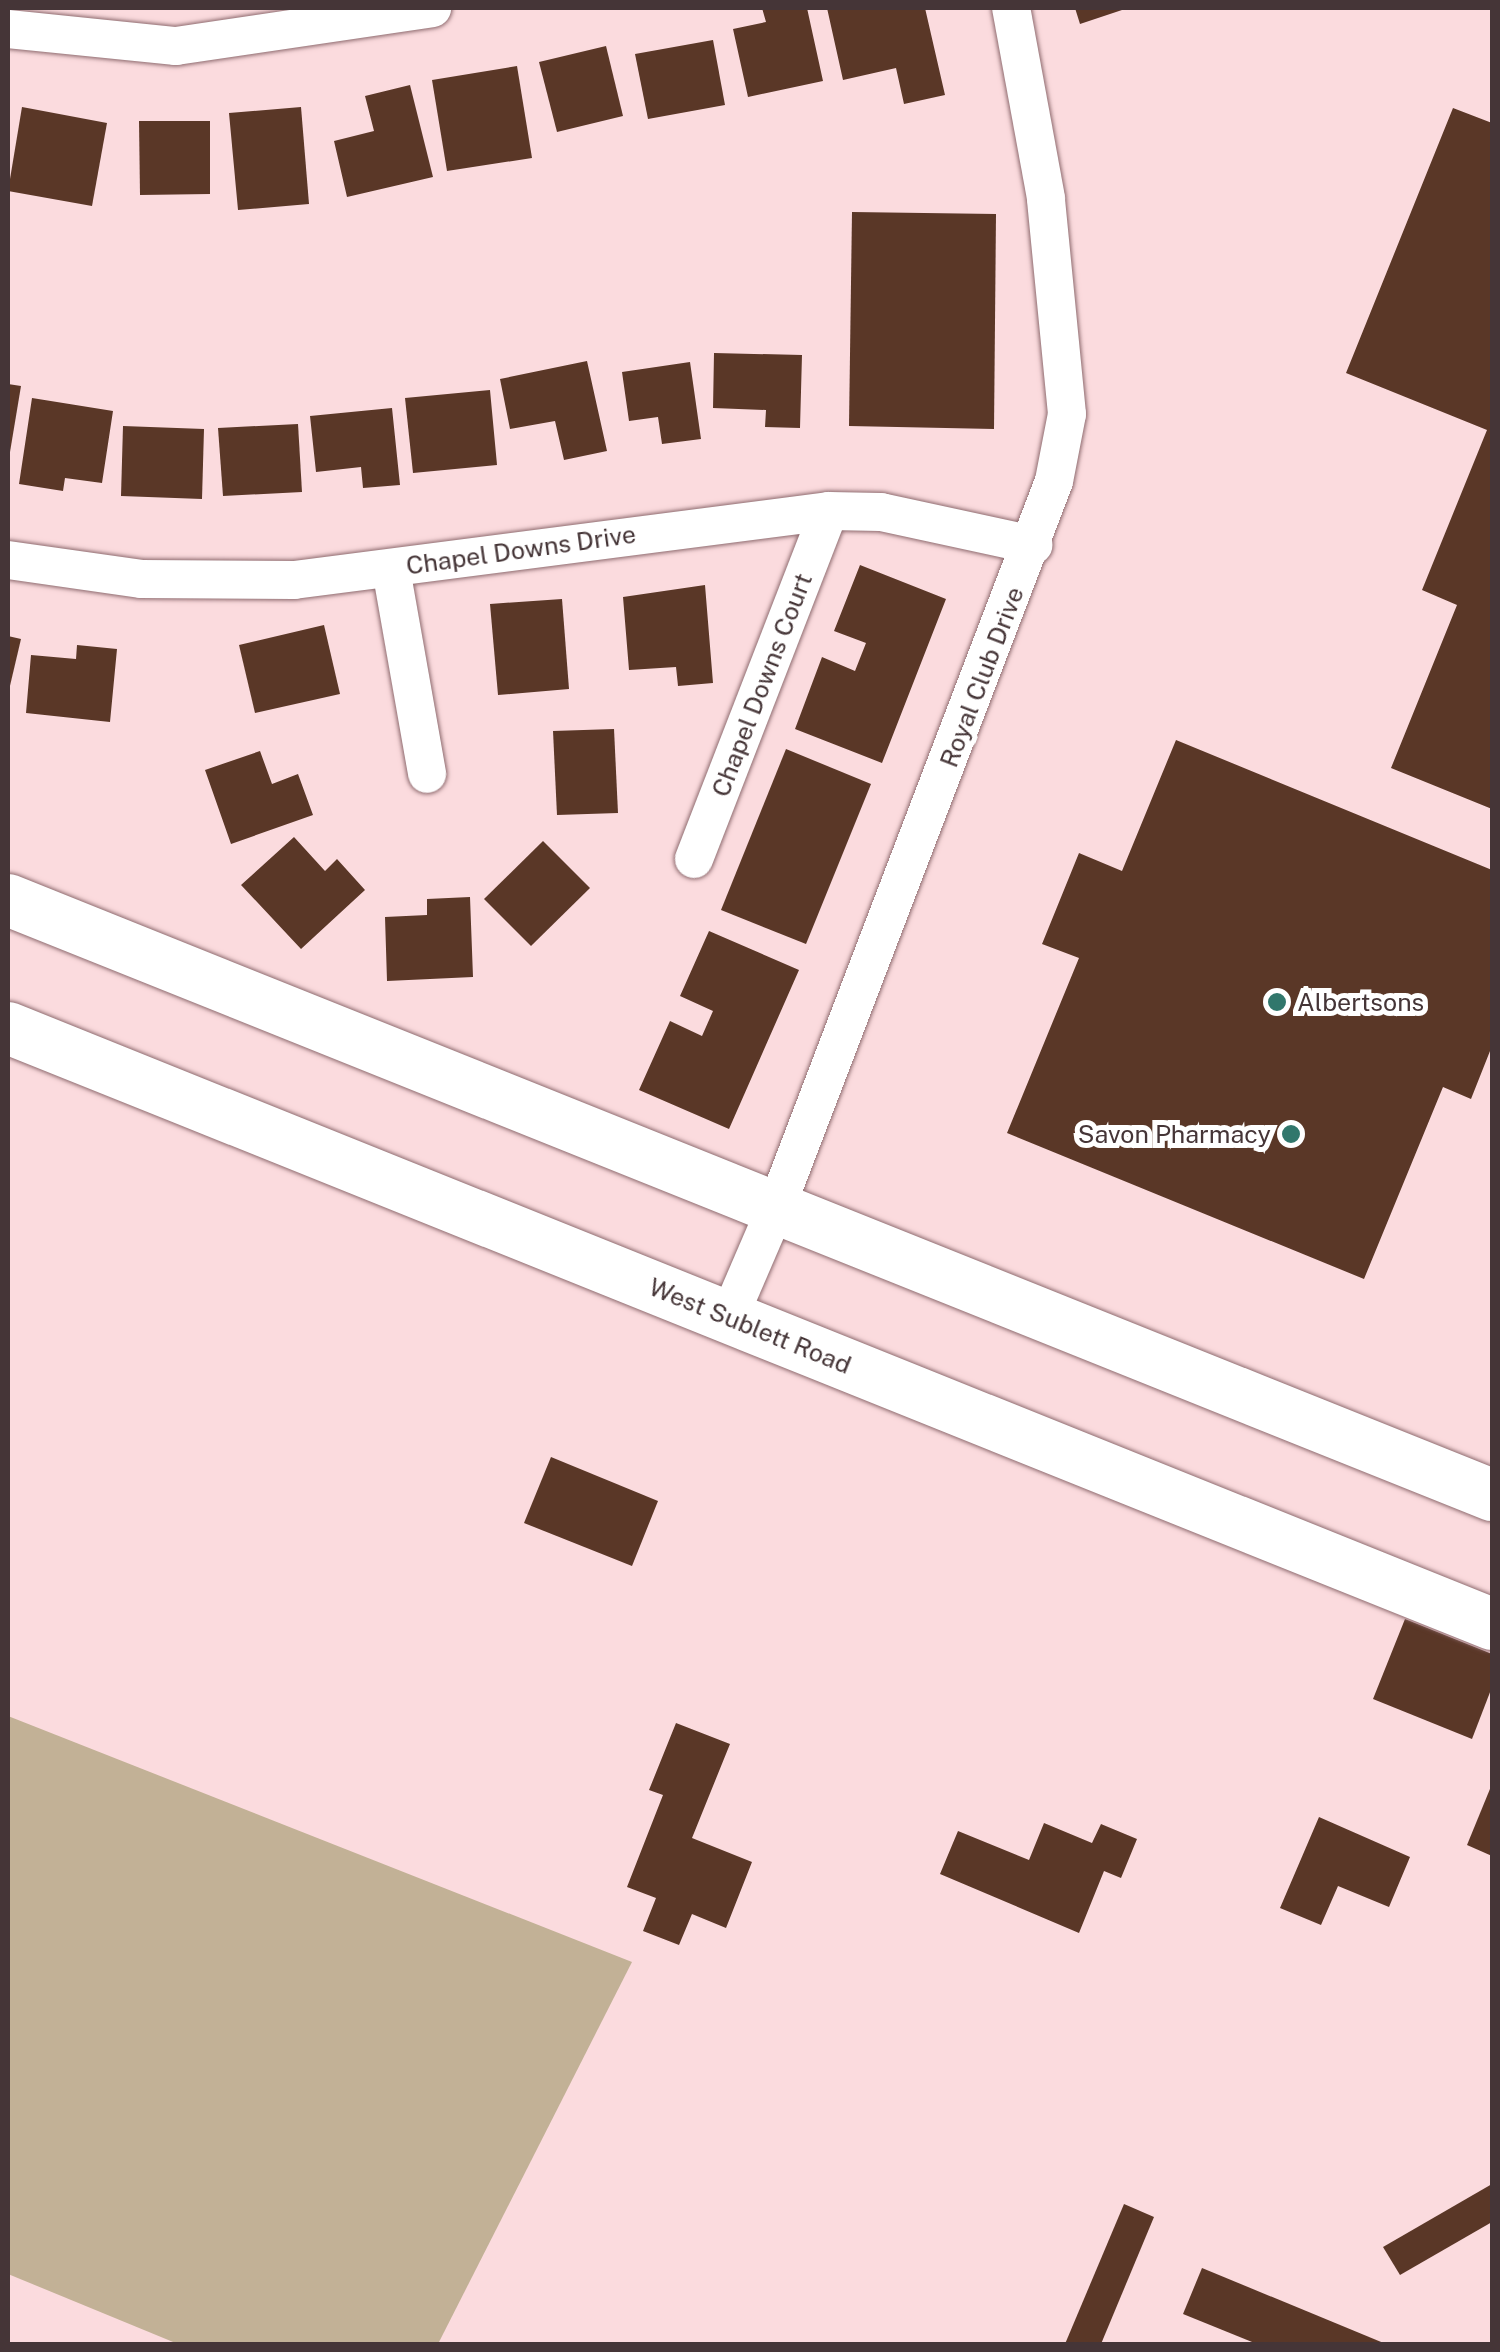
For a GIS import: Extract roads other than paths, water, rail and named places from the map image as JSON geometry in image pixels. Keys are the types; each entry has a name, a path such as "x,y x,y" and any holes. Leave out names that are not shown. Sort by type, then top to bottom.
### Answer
{"main road":[{"path":"8,900 1492,1495"},
{"name":"West Sublett Road","path":"8,1028 1492,1624"}],"street":[{"path":"8,29 176,46 432,8"},
{"name":"Royal Club Drive","path":"729,1317 776,1208 1033,544 1066,414 1046,198 1010,8"},
{"name":"Chapel Downs Drive","path":"8,560 141,579 294,580 390,570 754,516 828,511 881,512 1033,544"},
{"name":"Chapel Downs Court","path":"694,859 828,511"},
{"path":"390,570 427,774"}],"place":[{"name":"Albertsons","path":"1277,1002"},
{"name":"Savon Pharmacy","path":"1291,1134"}]}
